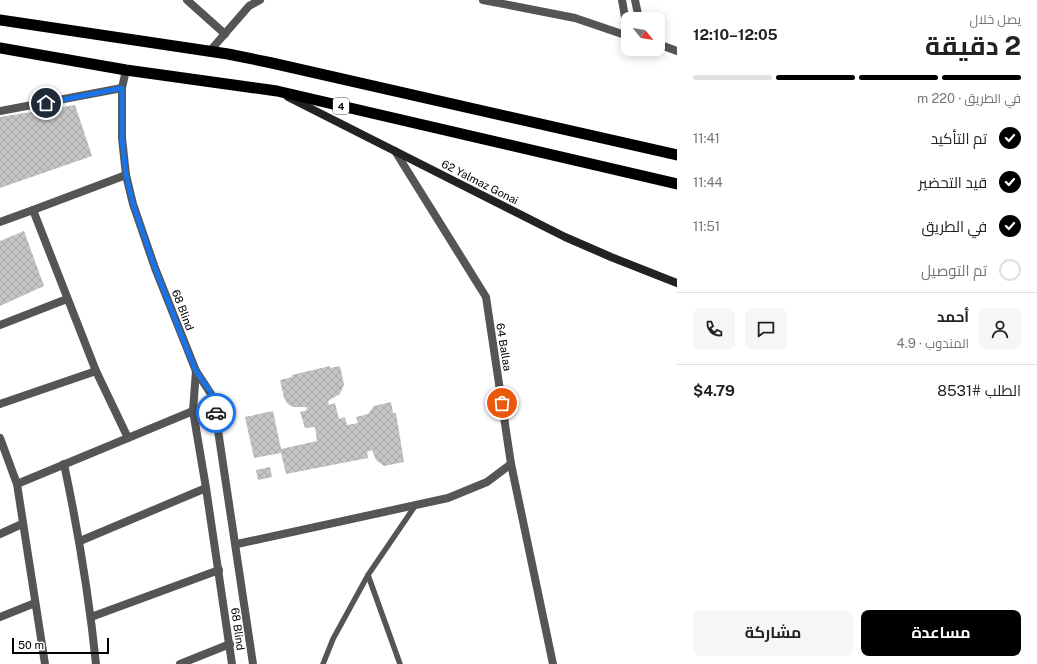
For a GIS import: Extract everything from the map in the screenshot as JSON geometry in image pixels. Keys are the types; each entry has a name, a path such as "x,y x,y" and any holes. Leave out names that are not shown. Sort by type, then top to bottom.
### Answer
{"highway":[{"path":"0,20 272,63 677,155"},
{"name":"4","path":"0,48 126,70 277,91 677,184"}],"main road":[{"name":"62 Yalmaz Gonai","path":"277,91 565,237 611,258 677,283"}],"street":[{"path":"187,0 225,34"},
{"path":"209,52 225,34 248,3 260,0"},
{"path":"483,0 575,18 621,33"},
{"path":"622,0 624,12"},
{"path":"635,0 638,12"},
{"path":"665,47 677,51"},
{"name":"68 Blind","path":"126,70 122,88 122,138 126,175 133,204 155,268 196,371 193,411 219,570 232,664"},
{"path":"0,111 122,88"},
{"name":"64 Ballaa","path":"395,151 486,297 510,464 552,664"},
{"path":"0,222 126,175"},
{"path":"33,210 96,372 128,438"},
{"path":"0,325 67,299"},
{"path":"196,371 214,397 237,544 253,664"},
{"path":"0,404 96,372"},
{"path":"17,484 193,411"},
{"path":"0,441 17,484 22,524 45,664"},
{"path":"64,464 80,541 96,664"},
{"path":"237,544 448,498 487,482 510,464"},
{"path":"80,541 206,488"},
{"path":"0,534 22,524"},
{"path":"91,617 219,570"},
{"path":"0,617 35,603"},
{"path":"180,664 230,644"}],"lane":[{"path":"323,664 333,639 368,575 415,506"},
{"path":"368,575 400,664"}],"building":[{"path":"75,105 92,156 0,188 0,117"},
{"path":"24,231 44,286 0,306 0,241"},
{"path":"330,366 330,368 340,366 344,385 340,394 328,401 329,405 335,403 339,419 345,417 347,425 358,423 356,417 368,414 374,406 391,402 393,413 396,413 404,462 384,466 376,460 372,450 367,452 368,458 286,474 281,453 254,458 245,417 273,411 281,449 317,441 315,427 305,428 300,412 307,410 306,407 293,407 288,404 284,398 280,380 292,377 292,375"},
{"path":"270,467 272,477 258,480 256,470"}],"way so far":[{"path":"216,413 237,544 448,498 487,482 510,464 502,403"}],"route":[{"path":"46,103 122,88 122,138 126,175 133,204 155,268 196,371 214,397 216,413"}]}
